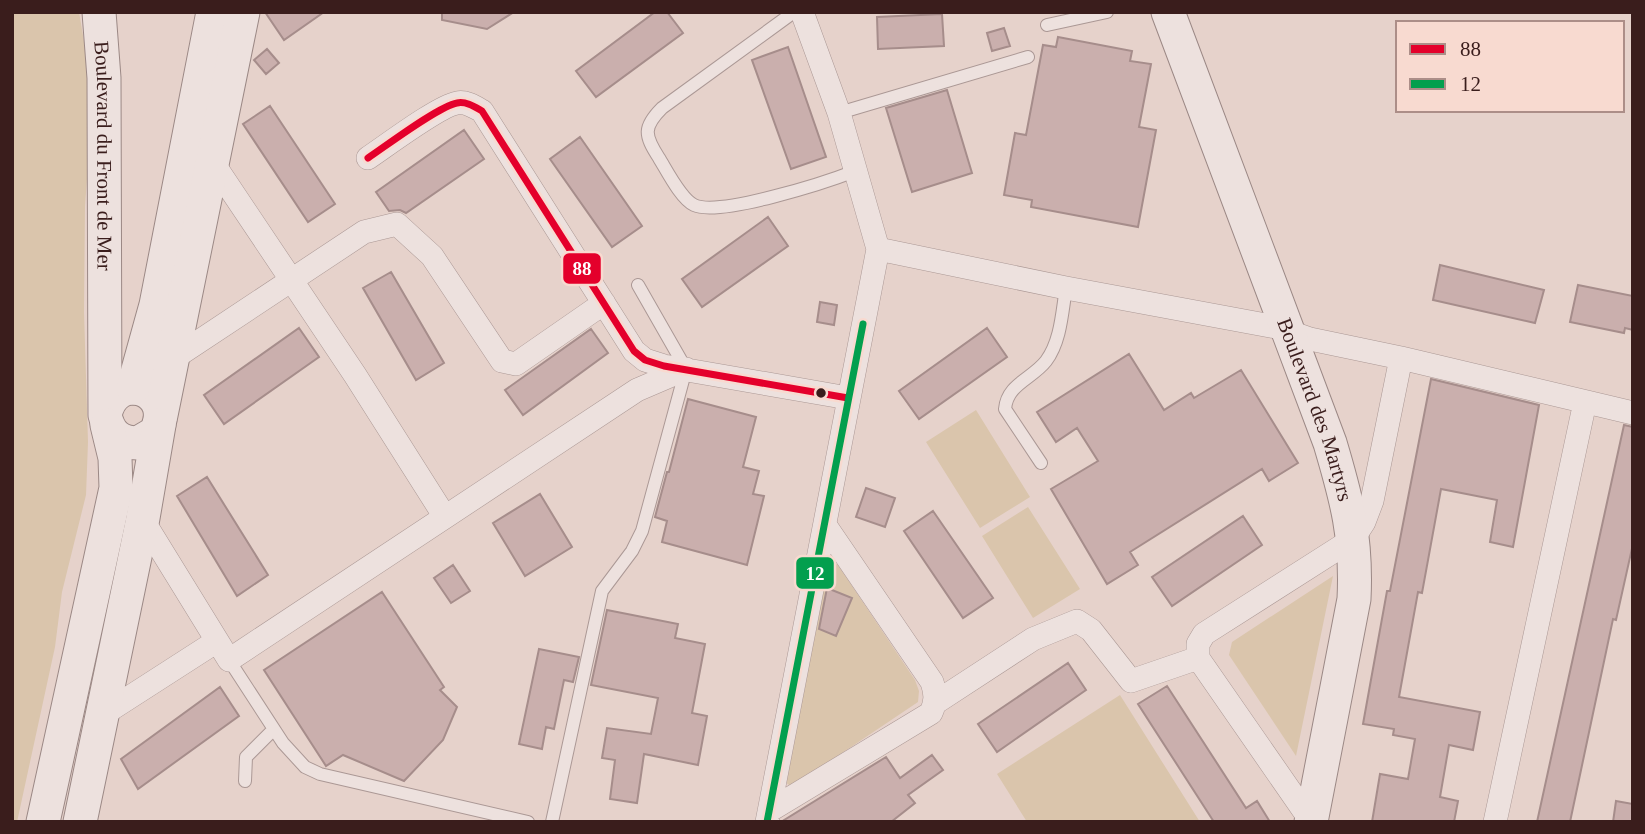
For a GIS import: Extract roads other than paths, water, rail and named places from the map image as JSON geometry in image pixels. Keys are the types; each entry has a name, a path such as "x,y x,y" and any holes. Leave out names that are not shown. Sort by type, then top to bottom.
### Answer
{"street":[{"name":"Boulevard du Front de Mer","path":"43,822 116,488 115,458 106,420 103,300 104,78 99,12"},
{"path":"131,388 156,306 213,12"},
{"path":"80,822 243,12"},
{"path":"768,816 878,249 839,113 802,12"},
{"name":"Boulevard des Martyrs","path":"1168,12 1330,443 1348,503 1353,539 1354,599 1311,821"},
{"path":"368,158 444,108 458,102 471,105 482,111 634,351 645,360 664,366 848,398"},
{"path":"213,163 355,375 445,517"},
{"path":"174,358 364,232 397,224 432,256 502,361 516,364 604,303"},
{"path":"878,249 1066,288 1251,322 1633,413"},
{"path":"103,300 119,331 131,388"},
{"path":"1311,821 1198,658 1198,644 1205,634 1353,539 1364,522 1372,501 1401,358"},
{"path":"102,715 223,650 445,517 637,390 686,369"},
{"path":"131,388 144,390 153,396 159,405 160,420 155,433 138,443 119,440 106,420 112,397 131,388"},
{"path":"1495,822 1586,402"},
{"path":"116,488 143,518 223,650"},
{"path":"768,816 931,713 935,703 936,693 932,682 825,525"},
{"path":"935,703 1033,639 1077,621 1091,630 1131,681 1198,658"}],"lane":[{"path":"794,12 662,107 649,122 648,141 685,199 694,206 757,201 809,188 855,171"},
{"path":"1047,24 1107,12"},
{"path":"839,113 1028,57"},
{"path":"551,822 602,592 632,551 642,531 686,369 638,285"},
{"path":"1041,463 1004,410 1005,400 1010,391 1045,363 1051,353 1057,340 1066,288"},
{"path":"223,650 283,743 304,767 320,774 528,822"},
{"path":"245,781 246,757 274,729"}]}
